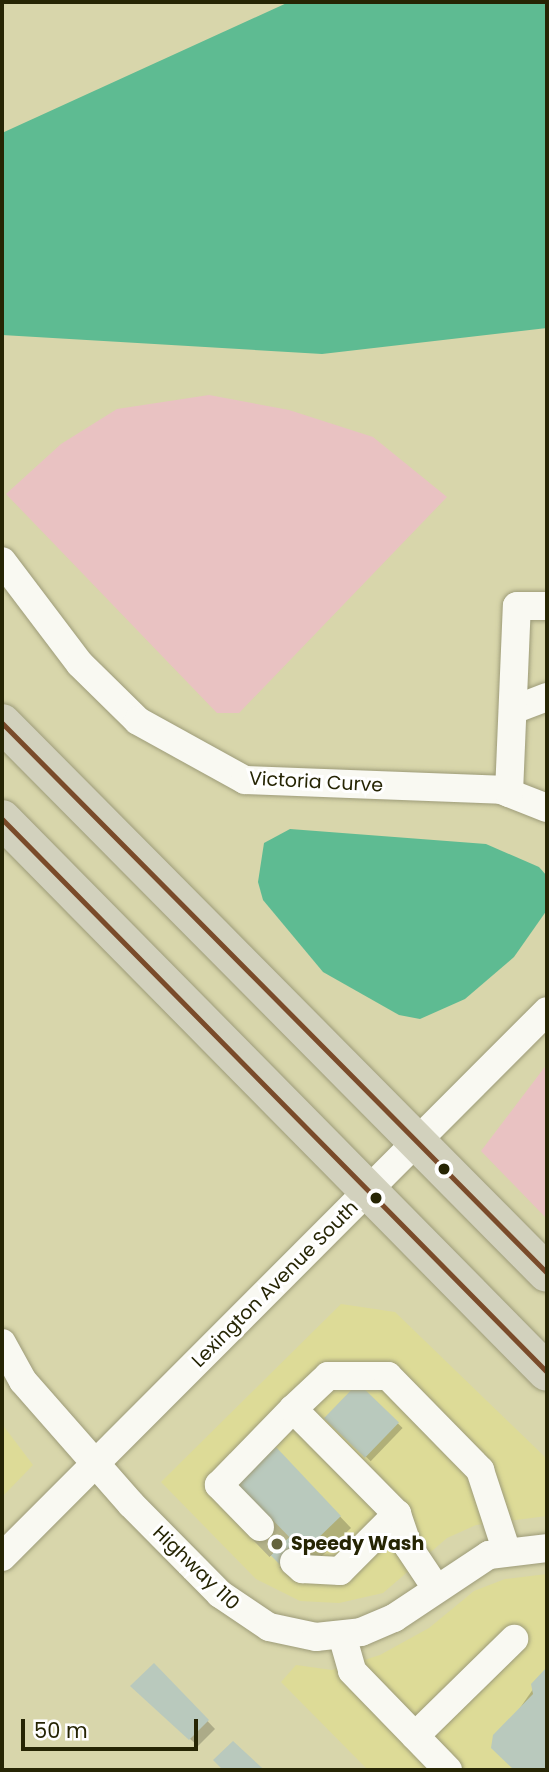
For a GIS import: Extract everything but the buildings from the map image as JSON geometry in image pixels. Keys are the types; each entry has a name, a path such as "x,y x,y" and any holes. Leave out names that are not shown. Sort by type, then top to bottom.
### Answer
{"highway":[{"path":"2,723 547,1273"},
{"path":"2,819 547,1372"}],"street":[{"name":"Victoria Curve","path":"2,561 80,664 138,721 244,780 509,793 547,808"},
{"path":"509,793 517,606 547,606"},
{"path":"513,710 547,697"},
{"name":"Lexington Avenue South","path":"5,1545 98,1461 547,1010"},
{"name":"Highway 110","path":"2,1343 23,1381 98,1461 131,1504 243,1613 289,1634 342,1635 394,1618 468,1564 506,1549 547,1548"},
{"path":"260,1527 219,1485 328,1376 388,1376 480,1469 506,1549"},
{"path":"293,1409 397,1514 408,1546 436,1588"},
{"path":"294,1562 310,1571 340,1571 397,1514"},
{"path":"342,1635 352,1671 448,1770"},
{"path":"415,1736 514,1639"}],"shaded area":[{"path":"289,2 547,2 547,328 322,354 2,335 2,133"},
{"path":"209,395 289,410 373,437 447,497 239,713 217,713 6,494 61,444 117,409"},
{"path":"290,829 486,844 539,867 547,876 547,910 514,957 465,999 420,1019 399,1015 323,972 263,900 258,882 264,843"},
{"path":"547,1064 547,1219 481,1151"},
{"path":"341,1304 395,1312 547,1459 547,1516 476,1525 447,1538 383,1593 339,1603 300,1601 256,1579 161,1482"},
{"path":"2,1424 33,1465 2,1497"},
{"path":"547,1574 547,1770 368,1770 281,1682 296,1665 332,1670 380,1655 429,1628 474,1591 505,1579"}],"tunnel":[{"path":"260,1527 294,1562"}],"transit line":[{"path":"2,723 547,1273"},
{"path":"2,819 547,1372"}],"place":[{"name":"Speedy Wash","path":"277,1544"}]}
